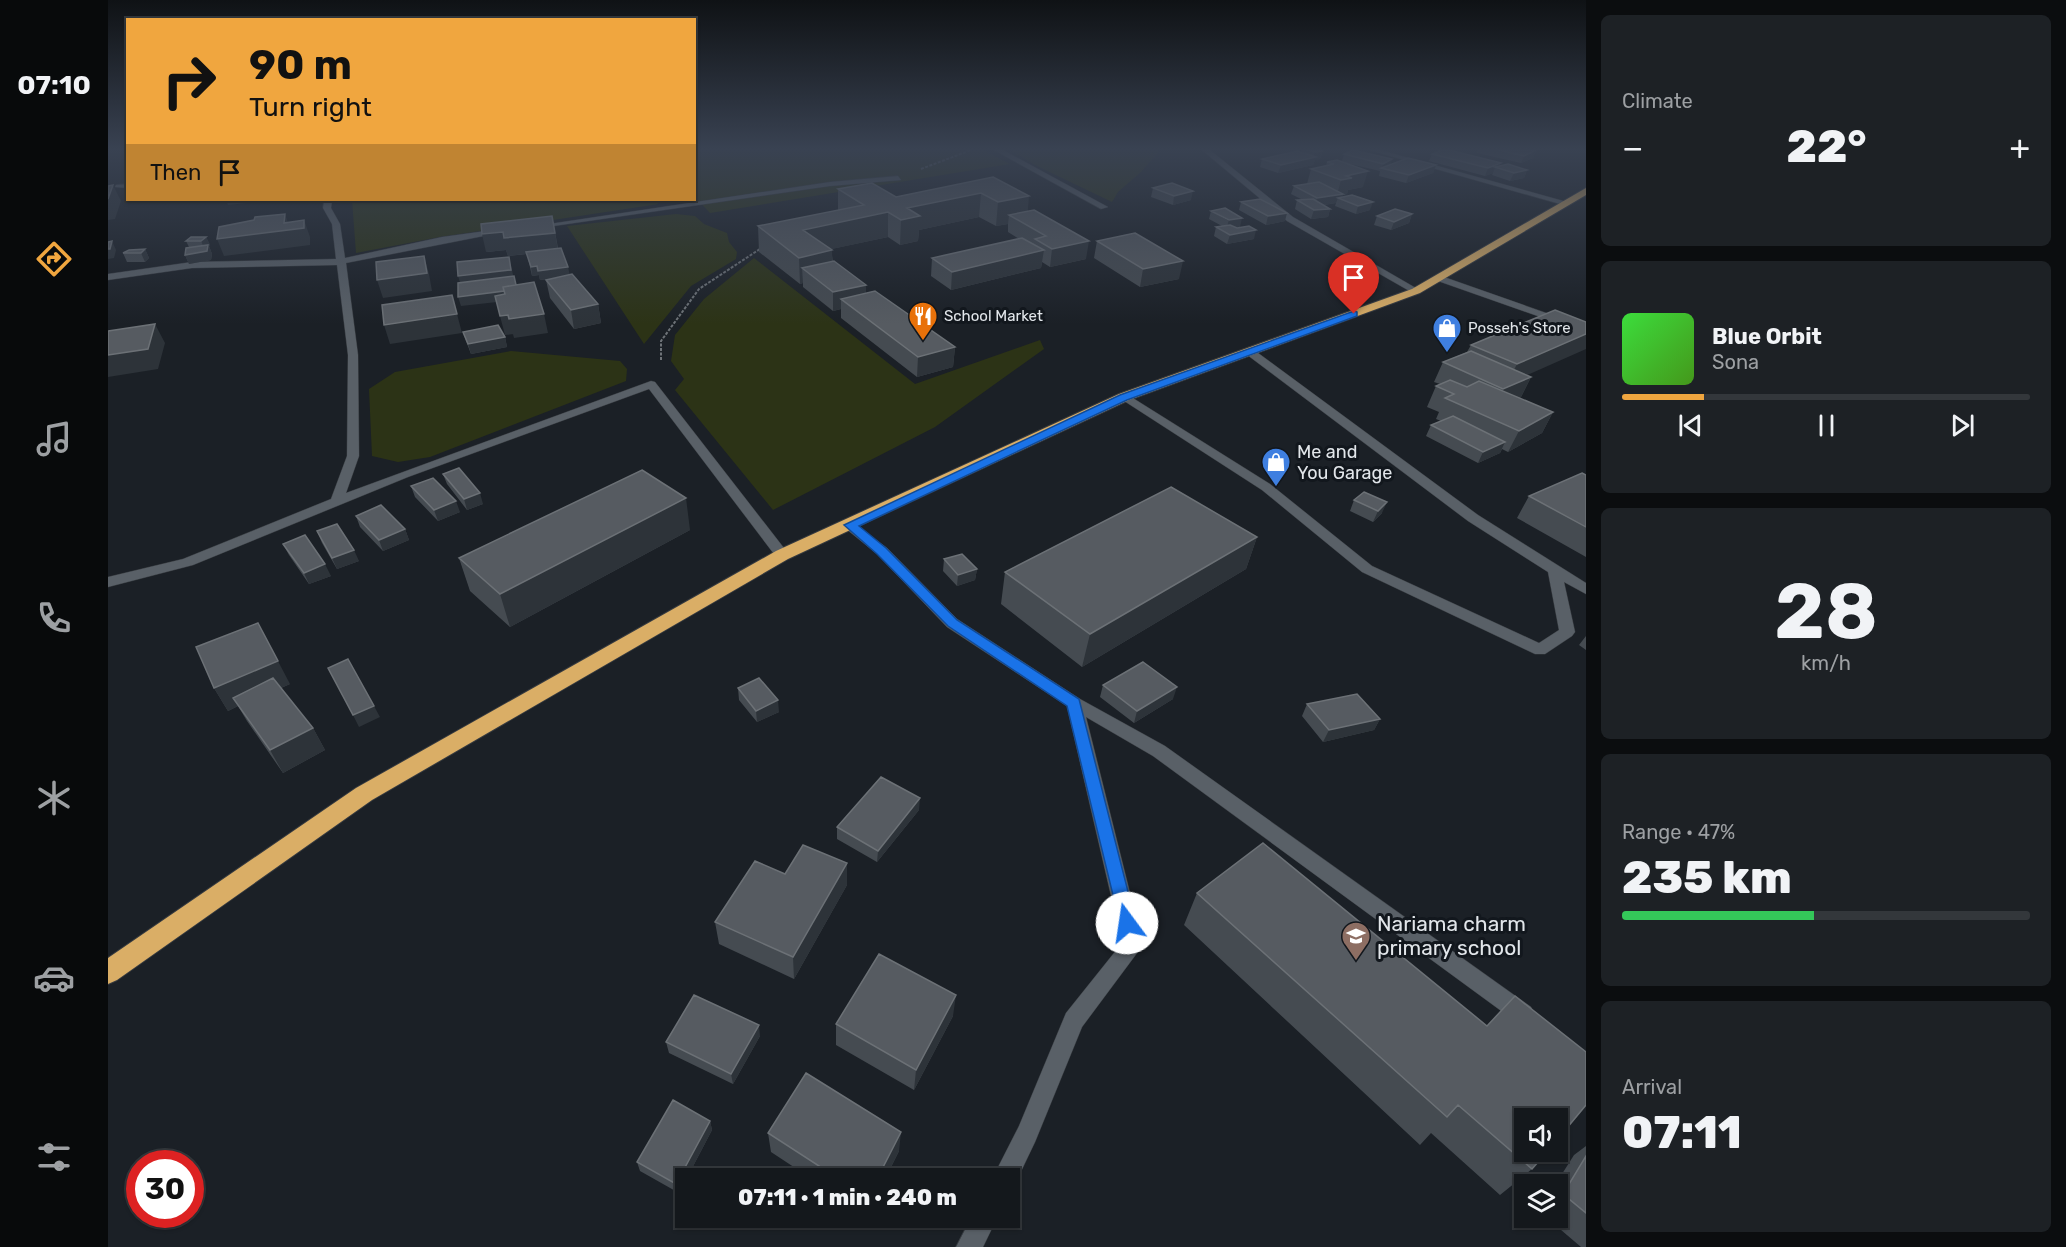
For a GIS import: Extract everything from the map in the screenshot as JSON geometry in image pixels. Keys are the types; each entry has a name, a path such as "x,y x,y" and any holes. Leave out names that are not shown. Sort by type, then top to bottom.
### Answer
{"highway":[{"path":"108,972 364,794 782,555 1124,397 1416,291 1441,279 1553,208"}],"street":[{"path":"327,208 336,224 339,262 353,355 353,456 337,499"},
{"path":"519,229 663,208"},
{"path":"1277,208 1290,219 1416,291"},
{"path":"108,277 192,265 339,262 442,240 508,231"},
{"path":"1441,279 1586,330"},
{"path":"1250,352 1473,518 1586,589"},
{"path":"108,582 188,562 337,499 651,384 782,555"},
{"path":"1124,397 1266,487 1367,569 1540,650 1567,632 1555,570"},
{"path":"850,525 882,551 952,623 1074,703 1159,751 1429,948 1537,1023"},
{"path":"1010,1168 1027,1134 1074,1020 1132,945 1074,703"},
{"path":"969,1247 979,1228"}],"path":[{"path":"651,384 667,373 660,361 661,341 699,289 759,248 768,245"}],"green space":[{"path":"353,208 631,208 440,237 356,253"},
{"path":"705,208 739,208 710,213"},
{"path":"676,214 695,216 704,224 727,233 729,242 737,252 736,259 691,286 644,344 567,226"},
{"path":"754,258 915,384 1040,340 1044,349 935,427 773,510 675,390 684,379 671,361 675,335 704,299"},
{"path":"511,351 620,361 627,369 626,381 430,457 398,462 372,456 369,389 395,372"}],"building":[{"path":"848,208 907,208 920,216 901,220 888,212 803,230 832,250 799,258 758,226"},
{"path":"1225,208 1242,218 1229,220 1211,211"},
{"path":"1253,208 1278,208 1287,213 1268,216"},
{"path":"1311,208 1330,209 1314,210"},
{"path":"1395,209 1412,214 1394,222 1377,216"},
{"path":"1034,210 1089,241 1052,249 1035,239 1046,236 1009,215"},
{"path":"285,214 284,223 304,220 304,228 217,239 219,227 254,220 255,217"},
{"path":"552,216 555,233 504,238 503,232 482,234 481,224"},
{"path":"1230,225 1237,228 1249,226 1256,230 1230,235 1216,227"},
{"path":"1135,233 1183,261 1143,269 1097,241"},
{"path":"191,237 206,237 201,241 186,241"},
{"path":"1022,238 1044,250 952,272 932,258"},
{"path":"208,245 207,251 185,255 186,248"},
{"path":"561,248 568,267 538,271 537,266 531,267 526,252"},
{"path":"145,249 141,253 123,253 129,250"},
{"path":"424,256 427,273 377,280 376,262"},
{"path":"509,257 511,270 458,276 457,262"},
{"path":"834,261 866,285 833,292 802,268"},
{"path":"572,274 598,304 571,310 546,280"},
{"path":"514,276 516,285 503,287 504,291 458,297 458,283"},
{"path":"534,282 544,314 509,319 508,315 500,316 495,296 505,294 503,287"},
{"path":"875,291 955,347 918,357 841,299"},
{"path":"452,295 457,314 384,325 382,305"},
{"path":"1555,310 1586,322 1586,334 1517,364 1471,345"},
{"path":"155,324 148,349 108,355 108,331"},
{"path":"498,325 505,337 468,344 463,332"},
{"path":"1471,351 1531,377 1503,389 1443,362"},
{"path":"1450,380 1467,387 1479,381 1553,412 1519,431 1445,398 1454,394 1436,386"},
{"path":"1453,416 1505,442 1483,452 1431,425"},
{"path":"459,468 480,493 464,499 443,474"},
{"path":"642,470 686,498 500,594 459,558"},
{"path":"1582,473 1586,475 1586,527 1529,496"},
{"path":"433,478 456,501 434,510 411,486"},
{"path":"1171,487 1257,537 1090,634 1005,572"},
{"path":"1364,492 1387,502 1378,511 1354,500"},
{"path":"381,505 405,529 379,540 356,516"},
{"path":"337,524 354,550 332,558 317,531"},
{"path":"305,535 325,564 304,573 283,544"},
{"path":"962,554 977,569 958,575 944,559"},
{"path":"258,623 278,661 214,688 196,647"},
{"path":"348,659 374,706 353,715 328,668"},
{"path":"1143,662 1177,687 1137,711 1103,685"},
{"path":"273,678 313,728 270,750 233,698"},
{"path":"759,678 778,700 756,711 738,688"},
{"path":"1357,694 1380,719 1329,730 1307,704"},
{"path":"881,777 920,798 878,851 837,827"},
{"path":"1263,843 1487,1026 1515,996 1586,1052 1586,1105 1568,1127 1568,1108 1514,1108 1514,1153 1458,1105 1447,1117 1197,893"},
{"path":"803,845 847,863 793,957 715,922 755,861 785,874"},
{"path":"879,954 956,995 916,1070 836,1024"},
{"path":"694,995 759,1025 731,1074 666,1042"},
{"path":"806,1073 901,1132 883,1168 822,1168 768,1133"},
{"path":"673,1100 710,1121 685,1168 675,1168 675,1183 637,1162"},
{"path":"1586,1156 1586,1213 1568,1198 1568,1186"},
{"path":"1524,1162 1538,1162 1532,1169"}],"place":[{"name":"School Market","path":"923,342"},
{"name":"Posseh's Store","path":"1447,354"},
{"name":"Me and You Garage","path":"1276,488"},
{"name":"Nariama charm primary school","path":"1356,962"}],"route":[{"path":"1127,923 1074,703 952,623 882,551 850,525 1124,397 1354,314"}]}
